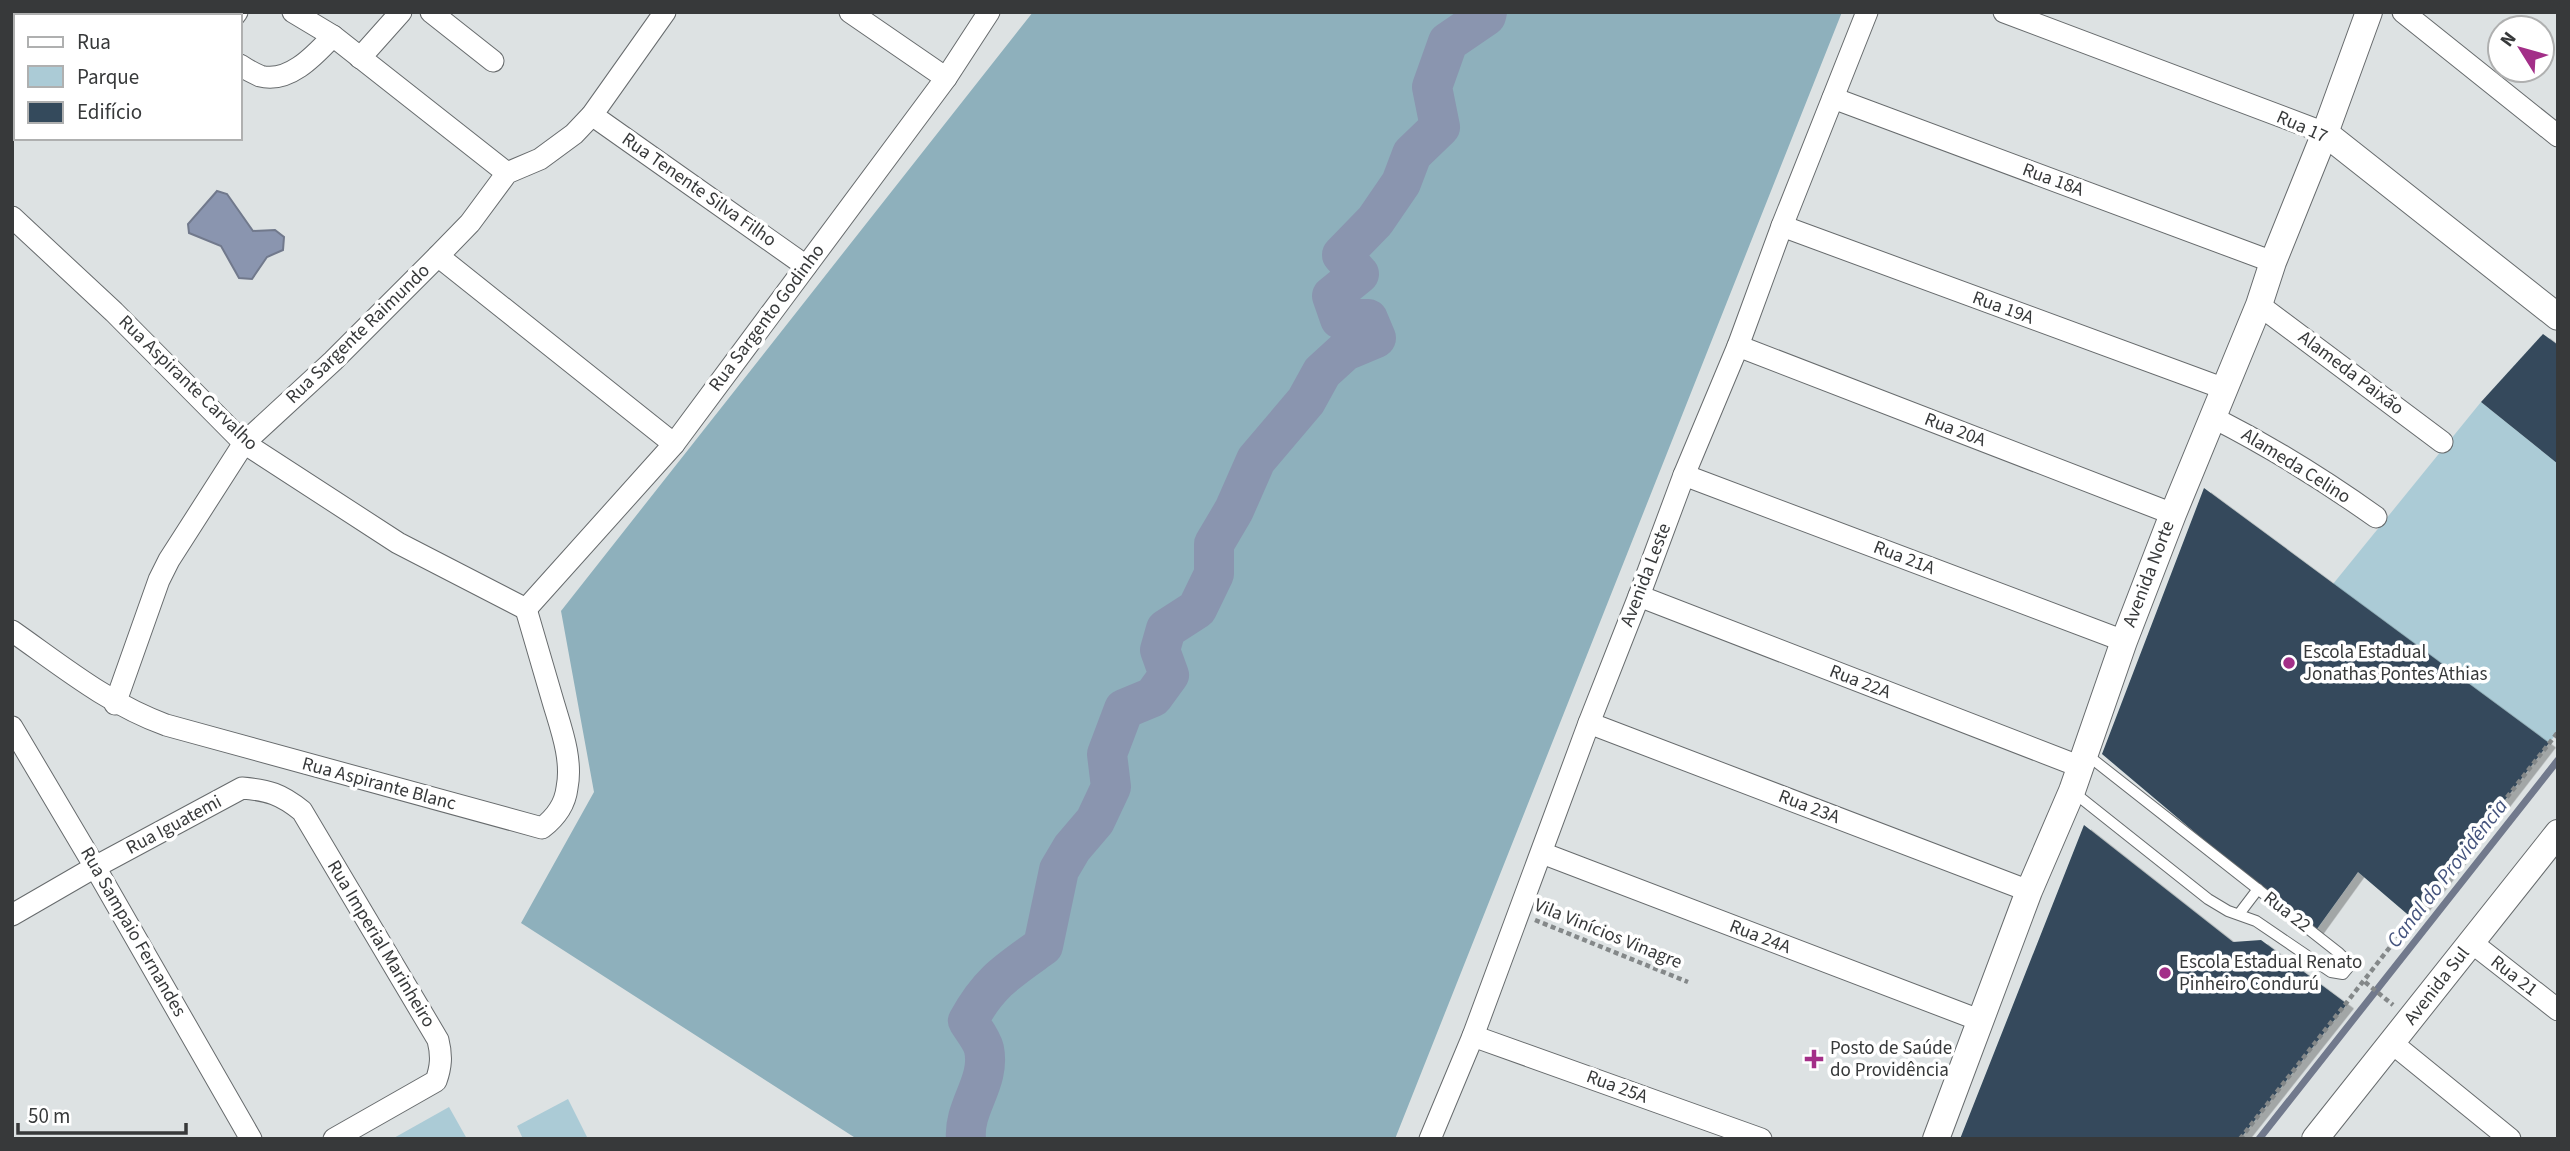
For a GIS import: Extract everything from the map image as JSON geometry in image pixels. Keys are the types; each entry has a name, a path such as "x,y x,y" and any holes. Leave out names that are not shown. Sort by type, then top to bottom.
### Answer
{"street":[{"path":"293,12 332,36 508,173"},
{"path":"360,58 401,12"},
{"path":"431,12 493,61"},
{"name":"Rua Sargente Raimundo","path":"115,704 159,580 244,443 333,361 438,256 470,223 508,173 540,159 574,134 592,115 665,12"},
{"path":"850,12 946,78"},
{"name":"Rua Sargento Godinho","path":"526,610 674,444 946,78 989,12"},
{"name":"Avenida Leste","path":"1430,1139 1473,1036 1588,723 1684,475 1738,346 1782,226 1867,12"},
{"name":"Rua 17","path":"2004,12 2325,133 2558,317"},
{"name":"Avenida Norte","path":"1936,1139 2029,891 2080,771 2124,641 2259,305 2369,12"},
{"path":"2403,12 2558,136"},
{"path":"242,66 261,76 278,77 305,62 332,36"},
{"name":"Rua 18A","path":"1833,98 2273,262"},
{"name":"Rua Tenente Silva Filho","path":"592,115 806,265"},
{"name":"Rua Aspirante Carvalho","path":"12,217 114,312 244,443 398,543 526,610"},
{"name":"Rua 19A","path":"1782,226 2225,390"},
{"path":"438,256 674,444"},
{"name":"Alameda Paixão","path":"2259,305 2442,442"},
{"name":"Rua 20A","path":"1738,346 2173,514"},
{"name":"Alameda Celino","path":"2214,418 2327,482 2376,517"},
{"name":"Rua 21A","path":"1684,475 2124,641"},
{"name":"Rua 22A","path":"1639,596 2080,771"},
{"name":"Rua Aspirante Blanc","path":"12,631 115,704 166,726 542,828 562,806 567,788 568,767 565,744 526,610"},
{"name":"Rua 23A","path":"1588,723 2029,891"},
{"name":"Rua Sampaio Fernandes","path":"12,727 96,867 251,1139"},
{"name":"Rua Iguatemi","path":"12,915 242,788 260,789 284,797 302,811"},
{"name":"Rua Imperial Marinheiro","path":"302,811 439,1040 442,1054 436,1082 334,1139"},
{"name":"Avenida Sul","path":"2315,1139 2558,834"},
{"name":"Rua 24A","path":"1542,853 1979,1020"},
{"name":"Rua 21","path":"2471,942 2558,1010"},
{"name":"Rua 25A","path":"1473,1036 1761,1139"},
{"path":"2392,1043 2510,1139"}],"lane":[{"name":"Rua 22","path":"2080,771 2258,889 2339,953 2348,962 2348,968 2343,974 2331,972 2256,920 2228,911 2208,899 2080,771"},
{"path":"2239,914 2258,889"}],"path":[{"path":"2240,1139 2558,732"},
{"name":"Vila Vinícios Vinagre","path":"1518,913 1688,982"},
{"path":"2375,990 2392,1004"}],"green space":[{"path":"2481,402 2558,464 2558,732 2549,743 2333,584"},
{"path":"568,1099 588,1139 523,1139 517,1126"},
{"path":"449,1107 467,1139 392,1139"}],"shaded area":[{"path":"1033,12 1842,12 1395,1139 857,1139 521,923 594,792 561,611"},
{"path":"217,191 227,194 253,231 275,230 284,237 283,250 267,257 252,279 239,278 221,246 189,233 188,224"}],"building":[{"path":"2543,334 2558,345 2558,464 2481,402"},
{"name":"Escola Estadual Jonathas Pontes Athias","path":"2204,488 2549,743 2413,919 2358,872 2314,933 2102,754"},
{"name":"Escola Estadual Renato Pinheiro Condurú","path":"2084,825 2233,942 2261,940 2347,1004 2240,1139 1960,1139"}],"waterway":[{"path":"966,1139 966,1127 981,1084 985,1061 983,1046 968,1021 992,987 1009,970 1043,946 1059,870 1072,848 1095,821 1111,787 1107,754 1124,709 1153,697 1169,675 1160,650 1166,629 1197,609 1214,574 1214,544 1234,510 1256,460 1306,401 1322,372 1345,351 1376,338 1368,319 1340,319 1332,296 1359,274 1342,255 1375,221 1401,183 1412,154 1440,127 1432,87 1448,42 1486,16 1487,12"},
{"name":"Canal do Providência","path":"2259,1139 2558,760"}],"place":[{"name":"Escola Estadual Jonathas Pontes Athias","path":"2289,663"},
{"name":"Escola Estadual Renato Pinheiro Condurú","path":"2165,973"},
{"name":"Posto de Saúde do Providência","path":"1814,1059"}]}
